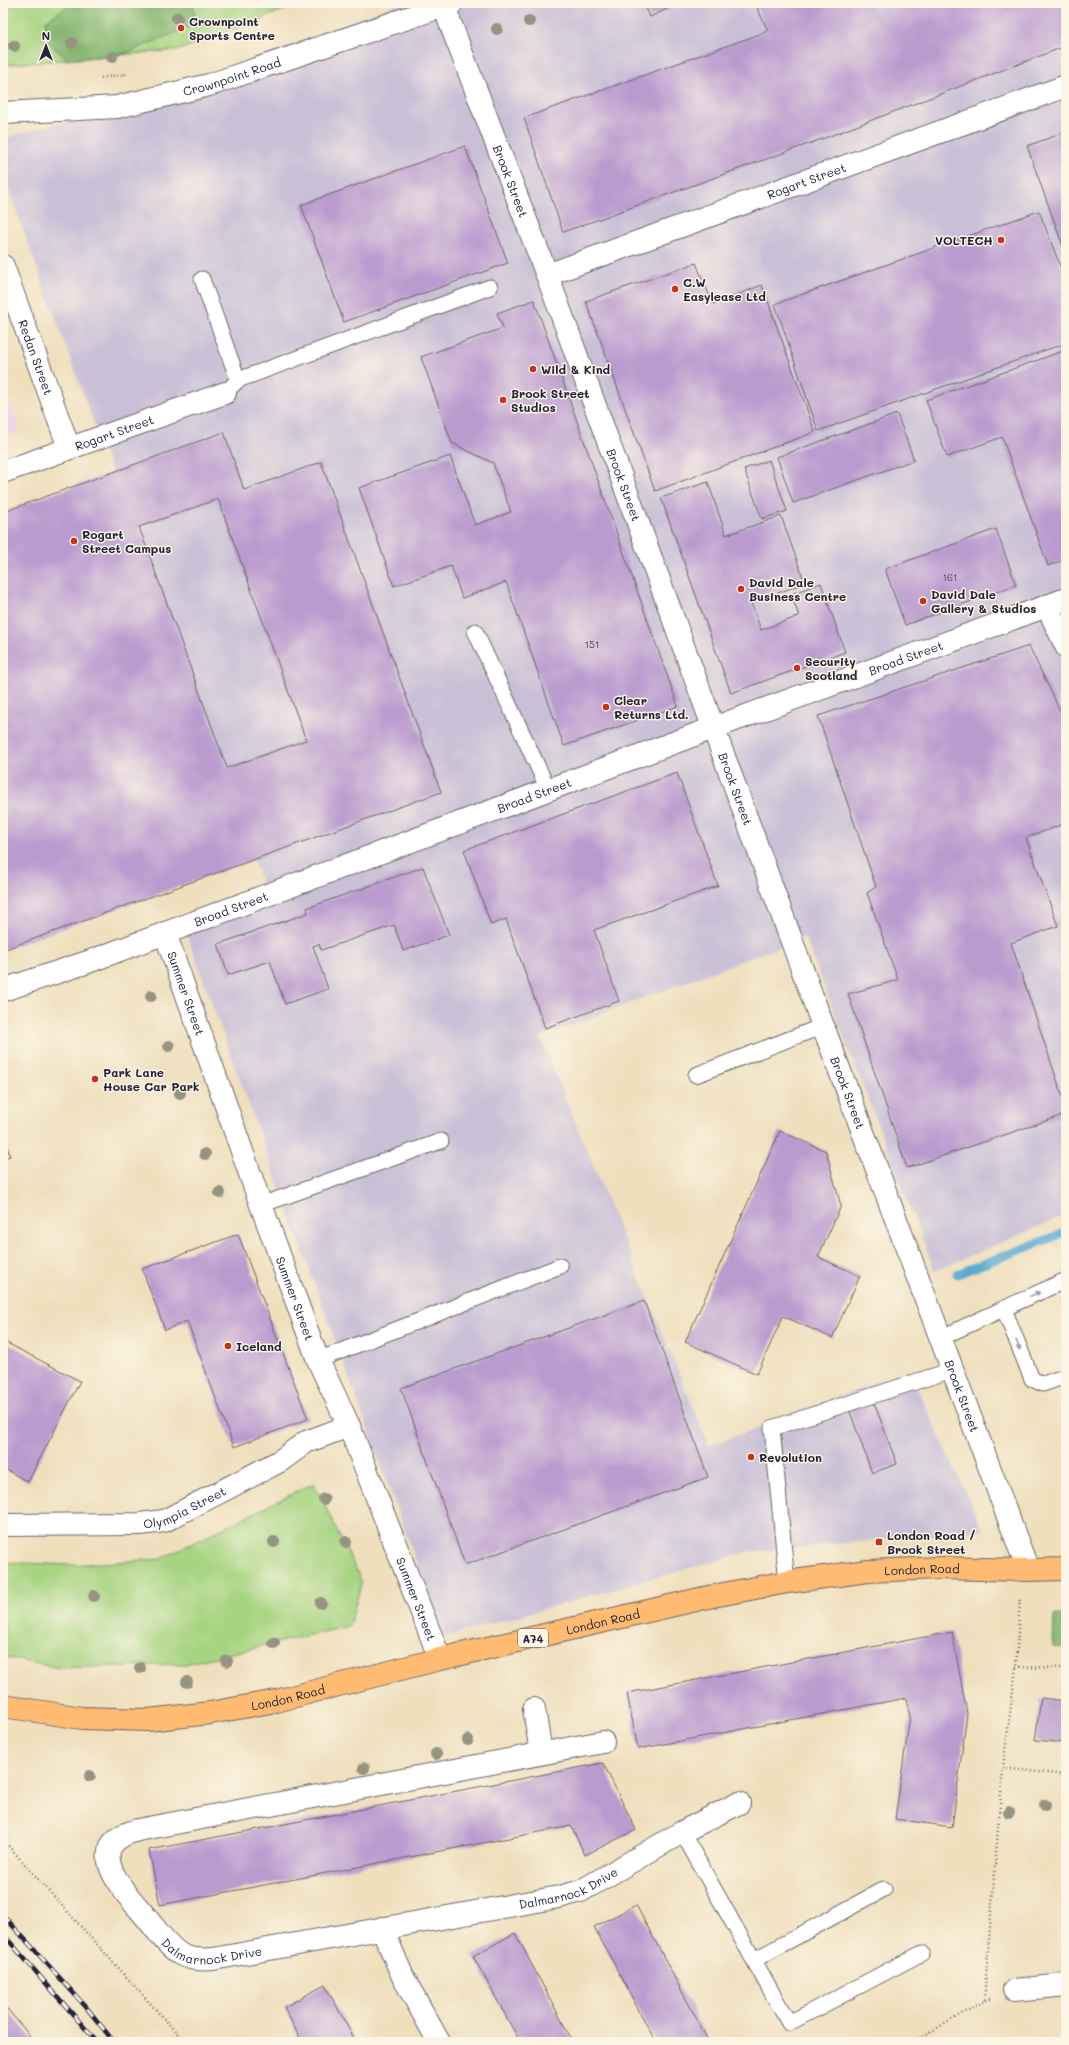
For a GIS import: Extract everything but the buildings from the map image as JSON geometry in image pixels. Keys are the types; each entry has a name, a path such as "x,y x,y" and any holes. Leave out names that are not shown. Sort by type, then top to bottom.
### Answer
{"main road":[{"name":"London Road","path":"3,1706 82,1718 156,1719 210,1713 276,1701 440,1659 713,1596 787,1582 868,1571 938,1568 1028,1570 1066,1569"}],"street":[{"name":"Crownpoint Road","path":"3,113 117,107 209,85 447,4"},
{"name":"Brook Street","path":"447,4 823,1026 1028,1570"},
{"name":"Rogart Street","path":"546,275 1066,86"},
{"name":"Redan Street","path":"3,266 69,448"},
{"name":"Rogart Street","path":"3,472 232,386"},
{"name":"Broad Street","path":"3,990 88,962 714,728 1057,602"},
{"path":"1057,602 1066,646"},
{"name":"Summer Street","path":"165,933 261,1205 318,1360 349,1426 440,1659"},
{"name":"Olympia Street","path":"3,1525 140,1524 164,1521 280,1461 306,1442 349,1426"},
{"path":"534,1709 541,1753 604,1742"},
{"name":"Dalmarnock Drive","path":"541,1753 124,1833 115,1840 111,1846 109,1868 116,1882 174,1949 189,1958 213,1959 559,1897 581,1891 682,1832 739,1803"},
{"path":"382,1928 403,1977 439,2042"},
{"path":"1014,1990 1066,1985"}],"lane":[{"path":"202,279 232,386 490,287"},
{"path":"475,631 548,790"},
{"path":"696,1075 823,1026"},
{"path":"261,1205 441,1141"},
{"path":"318,1360 560,1266"},
{"path":"940,1338 1066,1280"},
{"path":"1004,1308 1032,1379 1043,1384 1066,1376"},
{"path":"787,1582 772,1428 952,1370"},
{"path":"682,1832 789,2023 922,1954"},
{"path":"754,1960 884,1889"}],"path":[{"path":"99,78 130,74"},
{"path":"984,2001 1003,1768 1016,1667 1021,1588 1028,1570"},
{"path":"1016,1667 1066,1668"},
{"path":"1003,1768 1066,1775"},
{"path":"3,1840 185,2042"},
{"path":"913,2042 984,2001 1014,1990"}],"shaded area":[{"path":"400,3 1066,3 1066,1215 935,1271 805,937 540,1037 709,1446 909,1370 983,1530 747,1552 444,1637 185,930 267,898 3,174 3,139 206,80"},
{"path":"3,385 20,431 3,438"}],"green space":[{"path":"3,3 302,3 179,50 3,65"},
{"path":"68,3 193,3 196,24 124,54 67,60 45,39 46,21 69,5"},
{"path":"314,1483 362,1582 349,1626 185,1664 59,1668 3,1657 3,1562 71,1565 161,1559"},
{"path":"1054,1615 1066,1615 1066,1648 1053,1647"}],"waterway":[{"path":"957,1274 1066,1232"}],"railway":[{"path":"3,1915 86,2007 114,2042"},
{"path":"3,1934 97,2042"}],"place":[{"name":"Crownpoint Sports Centre","path":"181,28"},
{"name":"VOLTECH","path":"1001,240"},
{"name":"C.W Easylease Ltd","path":"675,289"},
{"name":"Wild & Kind","path":"533,369"},
{"name":"Brook Street Studios","path":"503,400"},
{"name":"Rogart Street Campus","path":"74,541"},
{"name":"David Dale Business Centre","path":"741,589"},
{"name":"David Dale Gallery & Studios","path":"923,601"},
{"name":"Security Scotland","path":"797,668"},
{"name":"Clear Returns Ltd.","path":"606,707"},
{"name":"Park Lane House Car Park","path":"95,1079"},
{"name":"Iceland","path":"228,1346"},
{"name":"Revolution","path":"751,1457"},
{"name":"London Road / Brook Street","path":"879,1542"}]}
